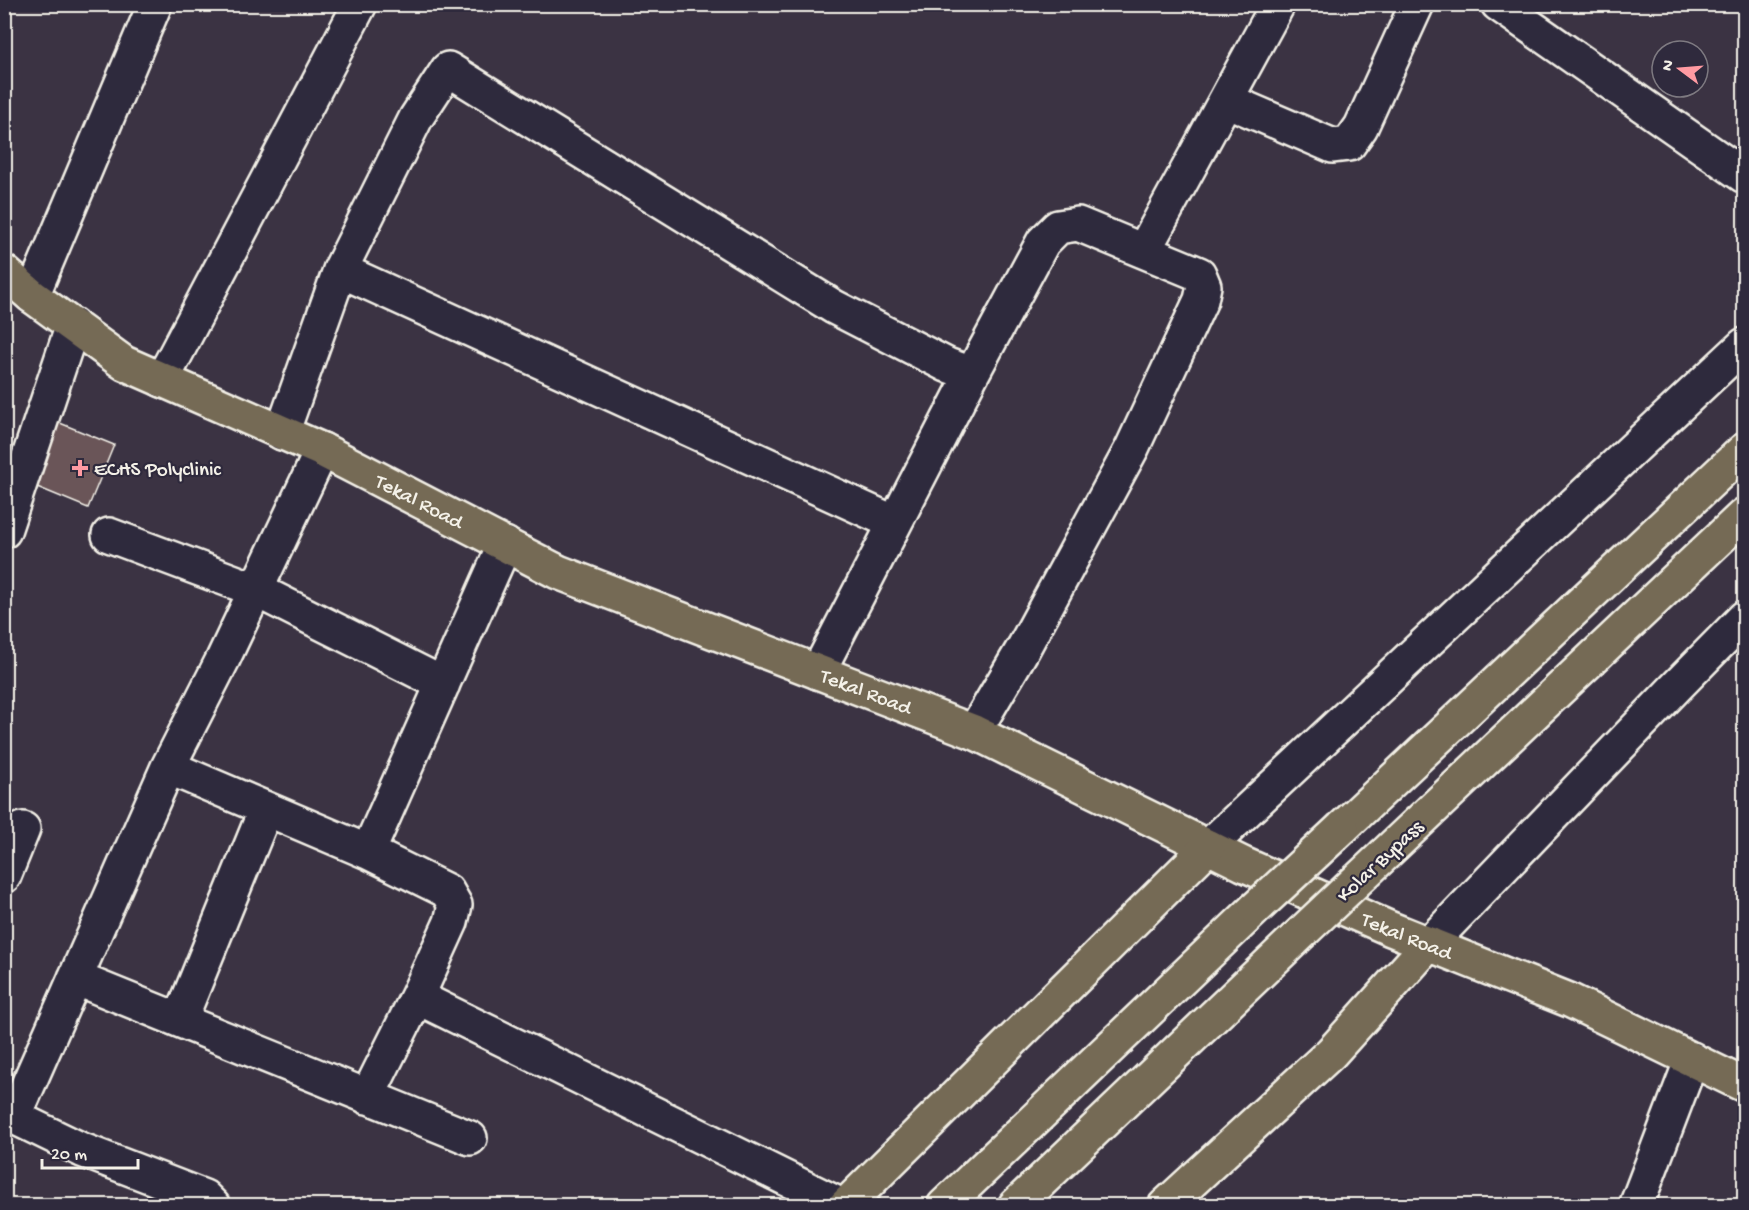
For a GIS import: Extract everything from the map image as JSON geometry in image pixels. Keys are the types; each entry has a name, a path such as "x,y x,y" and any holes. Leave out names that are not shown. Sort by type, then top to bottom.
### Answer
{"main road":[{"name":"Tekal Road","path":"4,272 32,296 124,363 322,450 558,572 974,732 1208,847 1429,944 1569,1000 1744,1085"},
{"path":"944,1206 1256,908 1744,450"},
{"name":"Kolar Bypass","path":"1015,1206 1744,515"},
{"path":"843,1206 1208,847"},
{"path":"1165,1206 1331,1053 1429,944"}],"street":[{"path":"32,296 155,4"},
{"path":"162,380 360,4"},
{"path":"1144,250 1278,4"},
{"path":"1226,100 1333,146 1349,144 1361,128 1417,4"},
{"path":"1498,4 1744,176"},
{"path":"282,433 340,270 416,118 448,69 834,307 947,365 972,374"},
{"path":"818,672 1043,242 1058,227 1078,224 1199,274 1203,286 1201,300 1132,447 1024,646 974,732"},
{"path":"340,270 895,523"},
{"path":"4,531 73,325"},
{"path":"1208,847 1744,345"},
{"path":"213,1206 204,1197 82,1150 9,1115 75,978 168,767 256,590 322,450"},
{"path":"109,535 256,590 443,684"},
{"path":"368,852 505,544"},
{"path":"1429,944 1744,618"},
{"path":"168,767 368,852 447,891 455,905 451,922 368,1097"},
{"path":"180,1020 266,808"},
{"path":"4,876 23,829"},
{"path":"75,978 470,1138"},
{"path":"417,997 843,1206"},
{"path":"1636,1206 1692,1059"}],"building":[{"path":"55,421 114,445 88,508 30,484"}],"place":[{"name":"ECHS Polyclinic","path":"80,468"}]}
